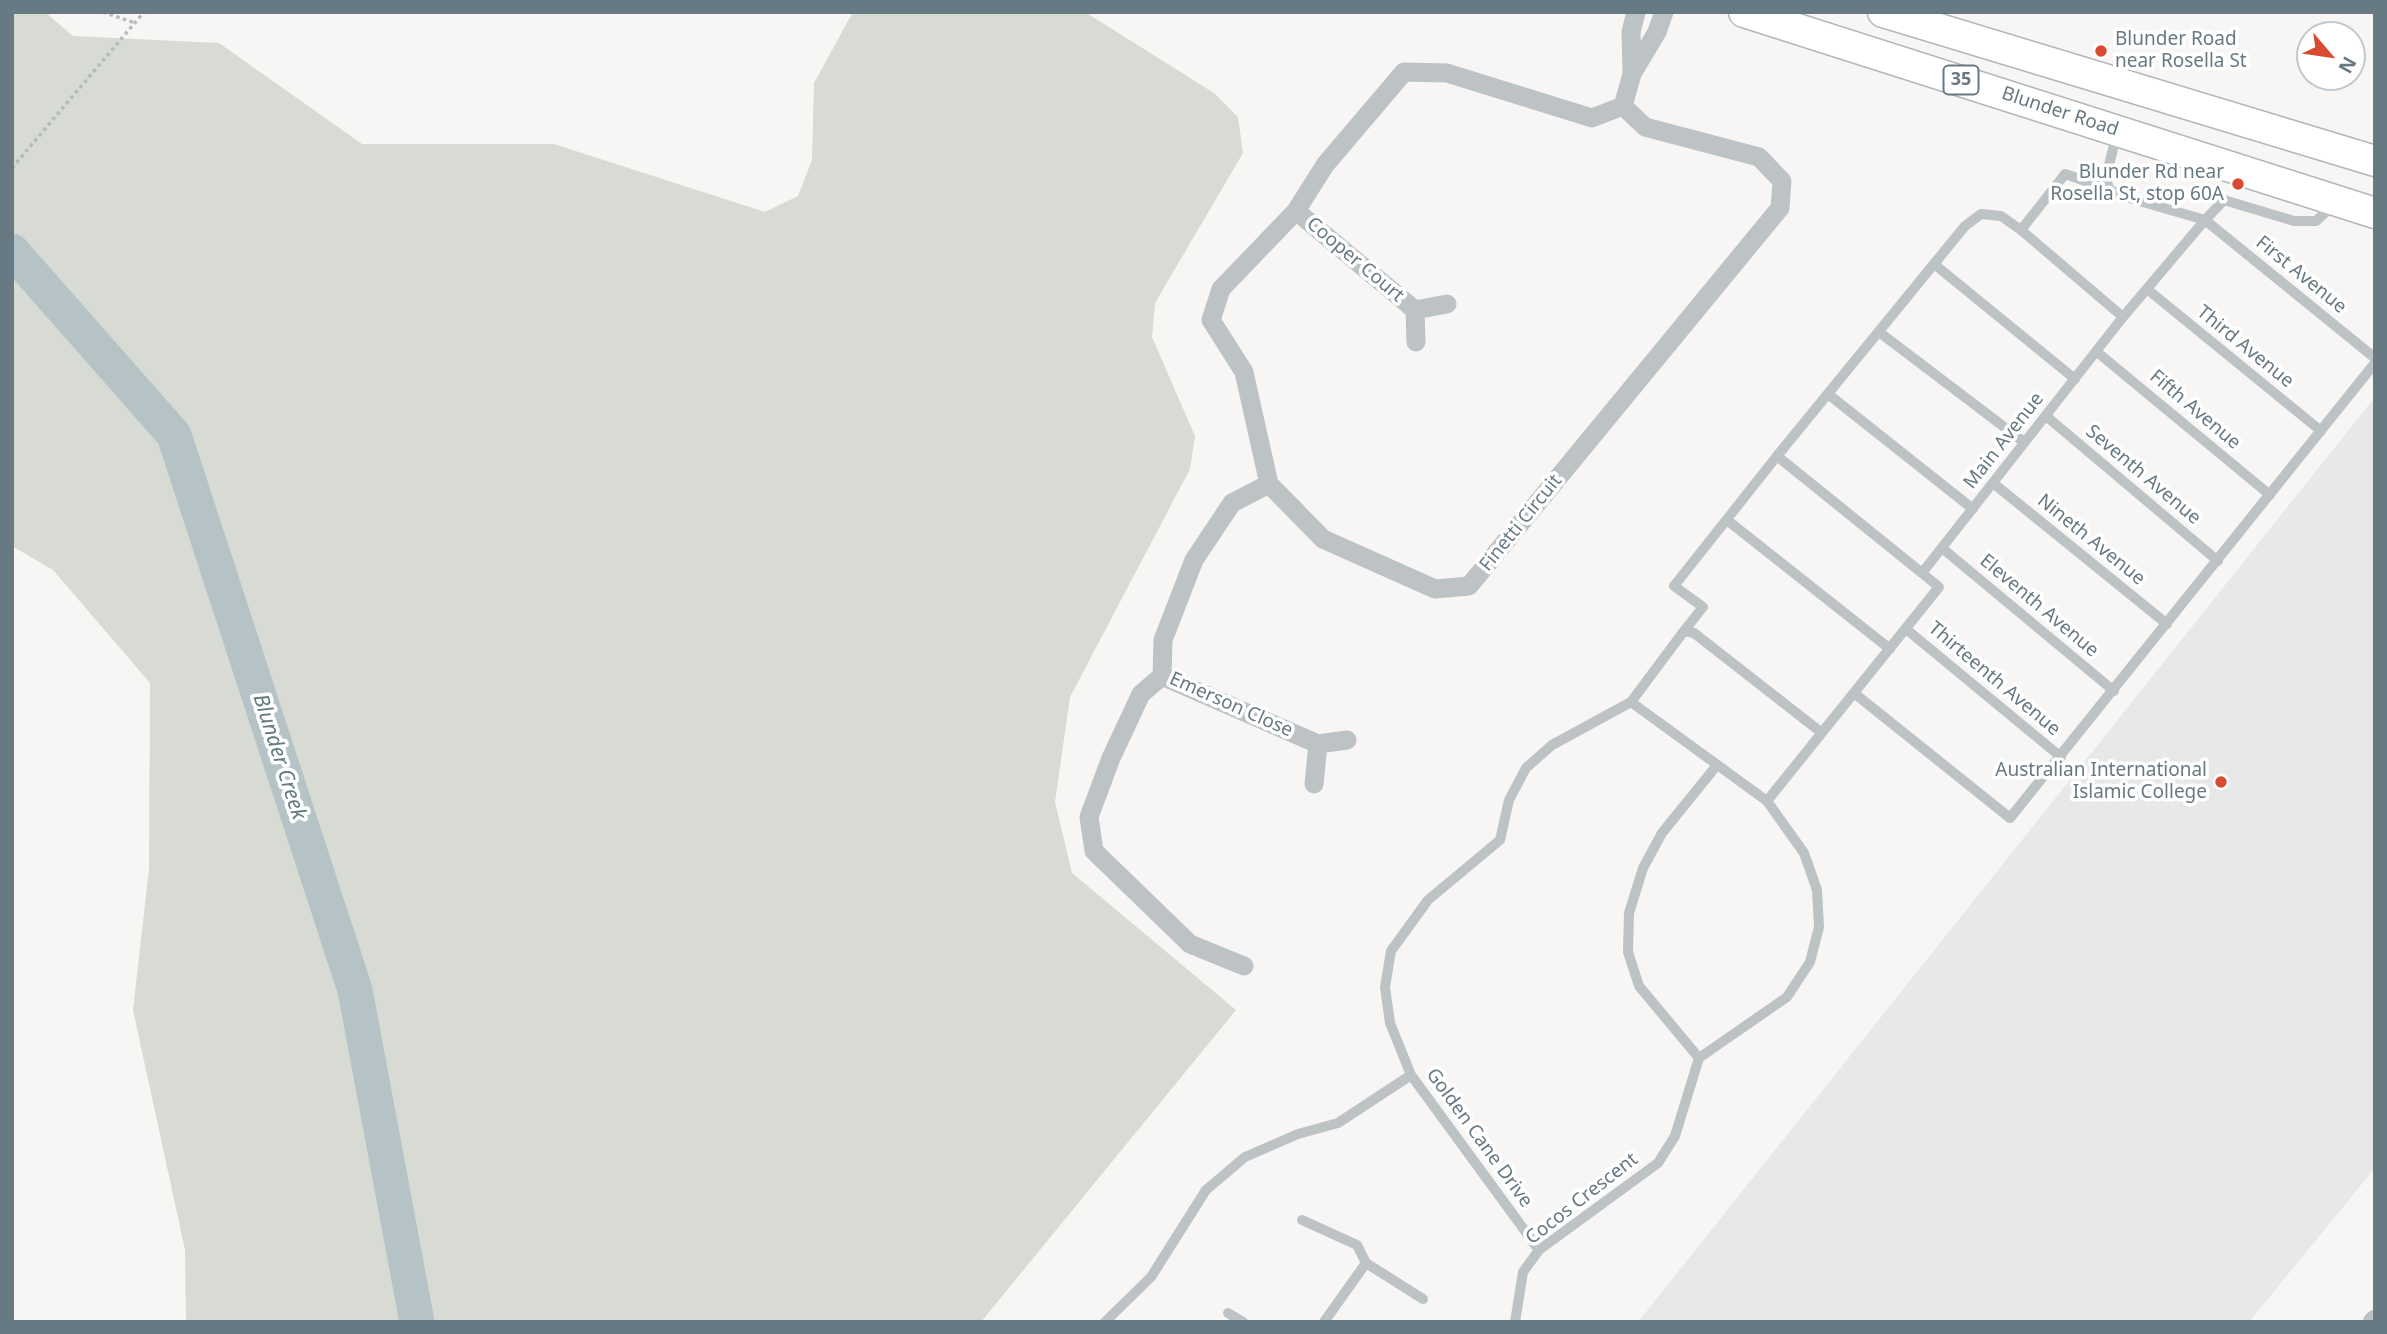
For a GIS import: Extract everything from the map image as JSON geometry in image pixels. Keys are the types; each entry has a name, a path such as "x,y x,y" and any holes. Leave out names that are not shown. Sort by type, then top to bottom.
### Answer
{"main road":[{"name":"Blunder Road","path":"1744,12 2375,213"},
{"name":"35","path":"1883,12 2375,161"}],"street":[{"path":"1632,74 1631,32 1636,12"},
{"path":"1269,484 1244,372 1211,320 1221,289 1296,211 1325,164 1404,72 1447,74 1592,118 1623,106 1632,74 1657,32 1664,12"},
{"name":"Finetti Circuit","path":"1269,484 1323,539 1435,589 1469,586 1780,208 1782,181 1759,157 1645,127 1623,106"},
{"name":"Cooper Court","path":"1296,211 1415,310 1416,342"},
{"name":"Cooper Court","path":"1415,310 1447,304"},
{"name":"Emerson Close","path":"1269,484 1232,503 1194,560 1163,640 1162,676 1318,744"},
{"path":"1162,676 1141,694 1111,758 1088,817 1094,851 1190,944 1244,966"},
{"path":"1314,784 1318,744 1346,740"}],"lane":[{"path":"2109,189 2106,177 2118,130"},
{"path":"2021,230 2065,174 2119,195 2205,220"},
{"name":"Main Avenue","path":"1922,573 2123,317 2224,200 2294,221 2316,221 2338,201"},
{"path":"1889,649 1727,520 1965,226 1981,214 2001,216 2021,230 2123,317"},
{"name":"First Avenue","path":"2205,220 2375,358"},
{"path":"1934,264 2074,379"},
{"name":"Third Avenue","path":"2147,289 2321,431"},
{"path":"1879,332 2024,442"},
{"name":"Fifth Avenue","path":"2097,352 2270,495"},
{"path":"1854,693 2010,818 2375,363"},
{"path":"1828,394 1973,509"},
{"name":"Seventh Avenue","path":"2046,416 2218,561"},
{"path":"1767,801 1939,587 1777,456"},
{"name":"Nineth Avenue","path":"1993,482 2167,624"},
{"name":"Golden Cane Drive","path":"1539,1250 1411,1075 1390,1023 1385,988 1391,951 1428,900 1500,839 1509,800 1526,768 1552,745 1631,702 1703,607 1674,586 1727,520"},
{"name":"Eleventh Avenue","path":"1942,548 2114,691"},
{"name":"Thirteenth Avenue","path":"1906,629 2061,757"},
{"path":"1684,631 1694,633 1822,733"},
{"path":"1631,702 1767,801 1804,853 1816,890 1819,927 1810,962 1787,997 1699,1059 1639,985 1628,952 1629,913 1643,868 1662,834 1717,765"},
{"name":"Cocos Crescent","path":"1515,1322 1523,1272 1539,1250 1658,1163 1675,1136 1699,1059"},
{"path":"1105,1322 1151,1277 1206,1190 1245,1157 1298,1134 1338,1124 1411,1075"},
{"path":"1302,1220 1357,1245 1366,1263 1423,1299"},
{"path":"1324,1322 1366,1263"},
{"path":"1228,1314 1243,1322"}],"path":[{"path":"103,12 135,23"},
{"path":"12,168 144,12"}],"shaded area":[{"path":"12,12 45,12 73,36 219,43 362,144 554,144 765,212 798,196 812,160 814,83 853,12 1085,12 1214,93 1238,117 1243,153 1155,303 1152,337 1195,436 1190,469 1070,697 1055,802 1072,873 1236,1010 981,1322 186,1322 185,1250 133,1010 149,869 150,683 53,570 12,546"},
{"name":"Australian International Islamic College","path":"2375,397 2375,1168 2249,1322 1638,1322"}],"waterway":[{"name":"Blunder Creek","path":"12,251 174,435 355,990 417,1322"}],"place":[{"name":"Blunder Road near Rosella St","path":"2101,51"},
{"name":"Blunder Rd near Rosella St, stop 60A","path":"2238,184"},
{"name":"Australian International Islamic College","path":"2221,782"}]}
